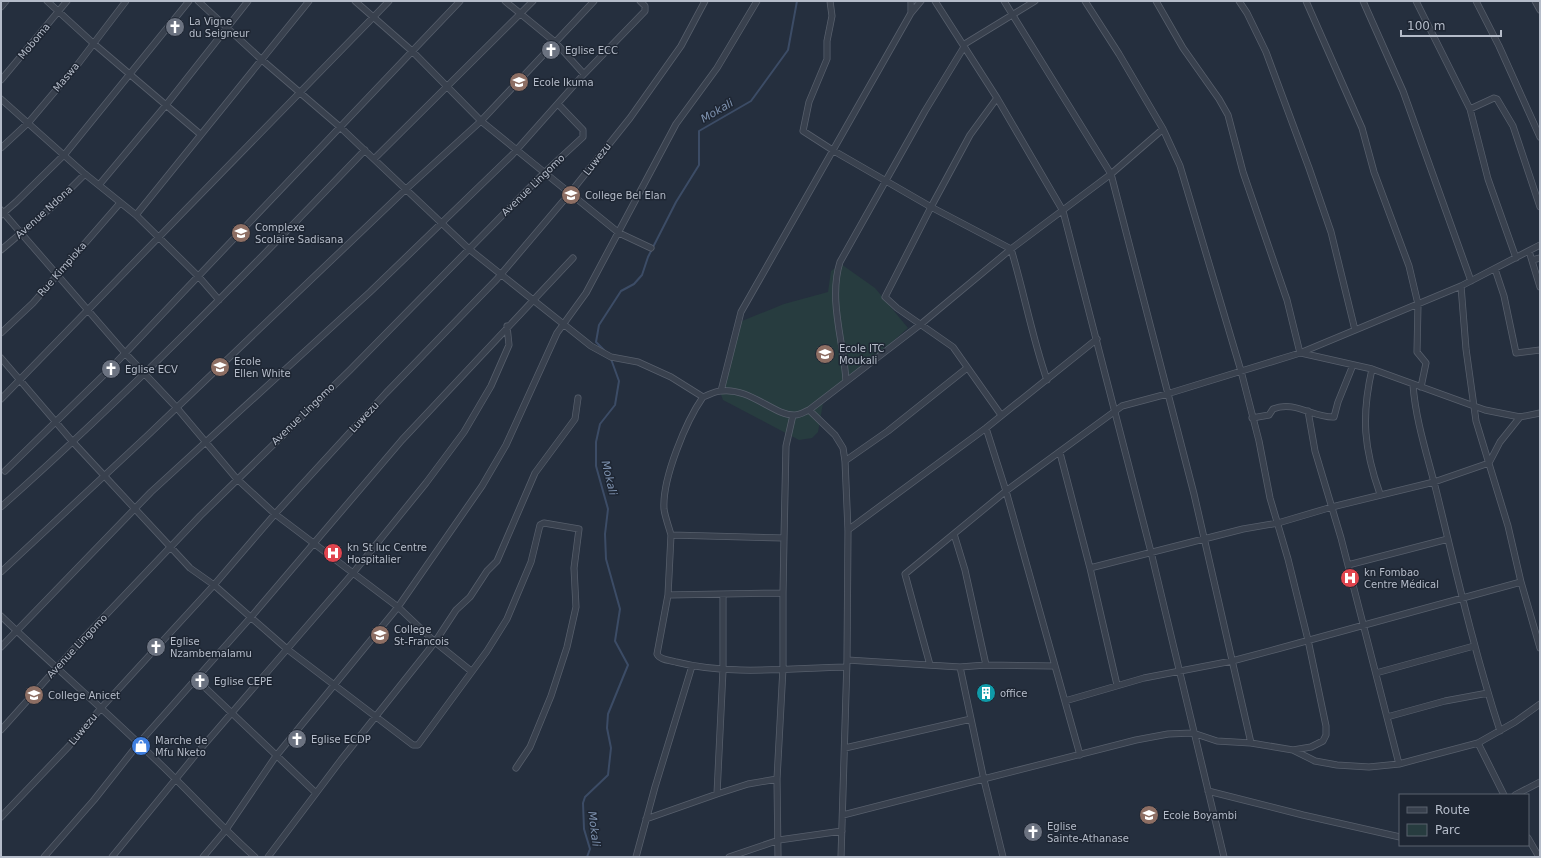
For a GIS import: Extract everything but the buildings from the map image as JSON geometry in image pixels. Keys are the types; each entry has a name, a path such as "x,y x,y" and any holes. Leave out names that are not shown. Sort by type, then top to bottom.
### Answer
{"street":[{"path":"1,7 6,1"},
{"path":"47,1 93,43 200,134"},
{"name":"Moboma","path":"1,80 67,1"},
{"name":"Maswa","path":"1,148 28,122 126,1"},
{"path":"189,1 65,154 2,212 125,353 177,408 236,478 275,514 398,607 435,642 471,671"},
{"path":"198,1 262,60 340,127 469,250 532,300 591,346 610,357 642,364 671,377 703,397"},
{"path":"99,185 166,105 248,1"},
{"path":"136,215 309,1"},
{"path":"355,1 412,52 481,121 619,233 651,248"},
{"path":"1,399 389,1"},
{"path":"5,471 125,353 199,277 460,1"},
{"path":"505,1 555,42 584,74"},
{"path":"374,159 533,1"},
{"path":"1,572 177,408 405,190 481,121 594,1"},
{"path":"1,647 134,510 205,442 370,292 517,150 584,74 645,11 645,6 640,1"},
{"name":"Luwezu","path":"1,817 69,746 102,707 214,585 275,514 386,393 501,275 570,193 630,118 681,46 705,1"},
{"path":"203,857 225,831 276,756 398,607 482,486 502,452 563,324 586,292 610,244 619,233 676,124 717,68 757,1"},
{"path":"830,1 832,16 827,41 827,59 809,102 802,130 834,151 887,180 931,207 1011,249 1028,309 1034,339 1047,380"},
{"path":"911,1 911,13"},
{"path":"721,391 741,312 834,151 911,13 921,1"},
{"path":"935,1 997,98 1063,210 1151,552 1193,733 1224,857"},
{"path":"1004,1 1111,174 1205,539 1251,743"},
{"path":"846,381 836,306 838,268 845,253 947,72 964,46 1035,1"},
{"path":"1085,1 1163,129 1180,166 1241,372 1259,441 1270,498 1278,523 1308,640 1326,726 1324,742 1318,745 1293,750"},
{"path":"1156,1 1183,48 1219,99 1228,115 1243,172 1287,300 1300,353"},
{"path":"1239,1 1266,52 1309,168 1331,232 1355,330"},
{"path":"1306,1 1362,128 1374,172 1409,266 1418,304 1417,352 1426,363 1421,388"},
{"path":"1363,1 1403,91 1471,281"},
{"path":"1416,1 1470,109 1488,179 1516,258"},
{"path":"1476,1 1503,53 1540,136"},
{"path":"1535,1 1540,10"},
{"path":"997,98 970,135 931,207 886,297 897,308 953,347 1001,415"},
{"path":"1470,109 1494,98 1497,99 1513,126 1540,207"},
{"path":"1,99 65,154 85,174 136,215 199,277 219,300"},
{"name":"Avenue Lingomo","path":"1,730 57,668 236,478 350,370 545,172 584,135 583,130 558,104"},
{"path":"1054,666 986,665 960,667 930,665 847,664 723,670 692,666 661,658 657,654 668,595 671,535 664,507 670,473 687,423 703,397 721,391 736,392 754,397 784,413 793,415 801,414 809,410 921,324 1011,249 1111,174 1163,129"},
{"path":"1,507 145,374 365,150"},
{"name":"Avenue Ndona","path":"1,250 21,234 85,174"},
{"name":"Rue Kimpioka","path":"1,333 33,303 120,203"},
{"path":"930,665 904,574 1006,491 1060,453 1115,409 1300,353 1461,286 1540,245"},
{"path":"1530,251 1540,287"},
{"path":"44,857 94,800 139,743 251,618 402,440 507,326 573,258"},
{"path":"1532,260 1540,258"},
{"path":"1495,269 1504,296 1516,353 1540,350"},
{"path":"1461,286 1466,350 1473,405 1508,526 1521,582 1540,648"},
{"path":"112,857 231,714 353,573 426,483 464,432 491,386 509,345 507,326"},
{"path":"848,530 986,428 1097,339"},
{"path":"1300,353 1372,369 1485,410 1520,417 1540,413"},
{"path":"1,358 103,476 190,568 214,585 287,649 374,718 416,746 487,651 514,607 531,562 540,525 544,523 578,529 574,568 576,607 567,647 551,696 530,747 516,768"},
{"path":"1252,418 1269,415 1273,409 1278,407 1292,406 1334,417 1338,402 1354,364"},
{"path":"845,461 888,431 967,368"},
{"path":"1372,369 1364,429 1366,448 1380,494"},
{"path":"1413,385 1419,428 1434,482 1462,600 1474,646 1500,731"},
{"path":"268,857 316,792 435,642 456,610 470,597 487,571 497,561 535,473 575,419 578,398"},
{"path":"809,410 835,435 843,448 845,461 848,530 847,664 841,857"},
{"path":"1308,411 1315,451 1348,565 1398,764"},
{"path":"778,857 779,840 777,779 783,668 786,446 793,415"},
{"path":"1090,568 1243,529 1278,523 1380,494 1434,482 1489,463 1500,442 1520,417"},
{"path":"986,428 1006,491 1080,755"},
{"path":"1060,453 1090,568 1117,685"},
{"path":"954,534 971,596 986,665"},
{"path":"671,535 784,538"},
{"path":"1348,565 1448,539"},
{"path":"1065,701 1117,685 1178,670 1232,661 1363,624 1462,600 1521,582"},
{"path":"668,595 783,593"},
{"path":"718,794 723,670 723,595"},
{"path":"1,616 102,707 176,779 225,831 255,857"},
{"path":"1376,673 1474,646"},
{"path":"636,857 692,666"},
{"path":"960,667 970,719 1003,857"},
{"path":"196,679 231,714 316,792"},
{"path":"1387,717 1445,701 1488,693"},
{"path":"843,815 1136,740 1168,734 1193,733 1217,741 1251,743 1293,750 1315,761 1337,765 1369,766 1398,764 1478,743 1515,722 1540,704"},
{"path":"845,748 970,719"},
{"path":"1478,743 1504,794"},
{"path":"646,819 748,784 777,779"},
{"path":"1517,794 1540,782"},
{"path":"1208,791 1303,816 1399,837"},
{"path":"728,857 779,840 842,831"},
{"path":"1529,840 1539,857"}],"green space":[{"path":"841,264 875,288 908,328 823,403 818,432 812,438 799,440 723,400 719,389 737,323 784,304 828,292 831,271"}],"waterway":[{"name":"Mokali","path":"605,351 596,342 599,325 621,291 634,284 642,275 648,257 676,202 699,165 699,131 751,101 788,50 797,1"},
{"name":"Mokali","path":"587,857 590,849 584,829 583,803 585,797 608,775 611,748 607,728 608,714 628,665 615,641 620,609 606,559 605,534 608,509 596,466 596,442 600,424 615,405 619,381 611,359"}],"place":[{"name":"La Vigne du Seigneur","path":"175,27"},
{"name":"Eglise ECC","path":"551,50"},
{"name":"Ecole Ikuma","path":"519,82"},
{"name":"College Bel Elan","path":"571,195"},
{"name":"Complexe Scolaire Sadisana","path":"241,233"},
{"name":"Ecole ITC Moukali","path":"825,354"},
{"name":"Ecole Ellen White","path":"220,367"},
{"name":"Eglise ECV","path":"111,369"},
{"name":"kn St luc Centre Hospitalier","path":"333,553"},
{"name":"kn Fombao Centre Médical","path":"1350,578"},
{"name":"College St-Francois","path":"380,635"},
{"name":"Eglise Nzambemalamu","path":"156,647"},
{"name":"Eglise CEPE","path":"200,681"},
{"name":"office","path":"986,693"},
{"name":"College Anicet","path":"34,695"},
{"name":"Eglise ECDP","path":"297,739"},
{"name":"Marche de Mfu Nketo","path":"141,746"},
{"name":"Ecole Boyambi","path":"1149,815"},
{"name":"Eglise Sainte-Athanase","path":"1033,832"}]}
